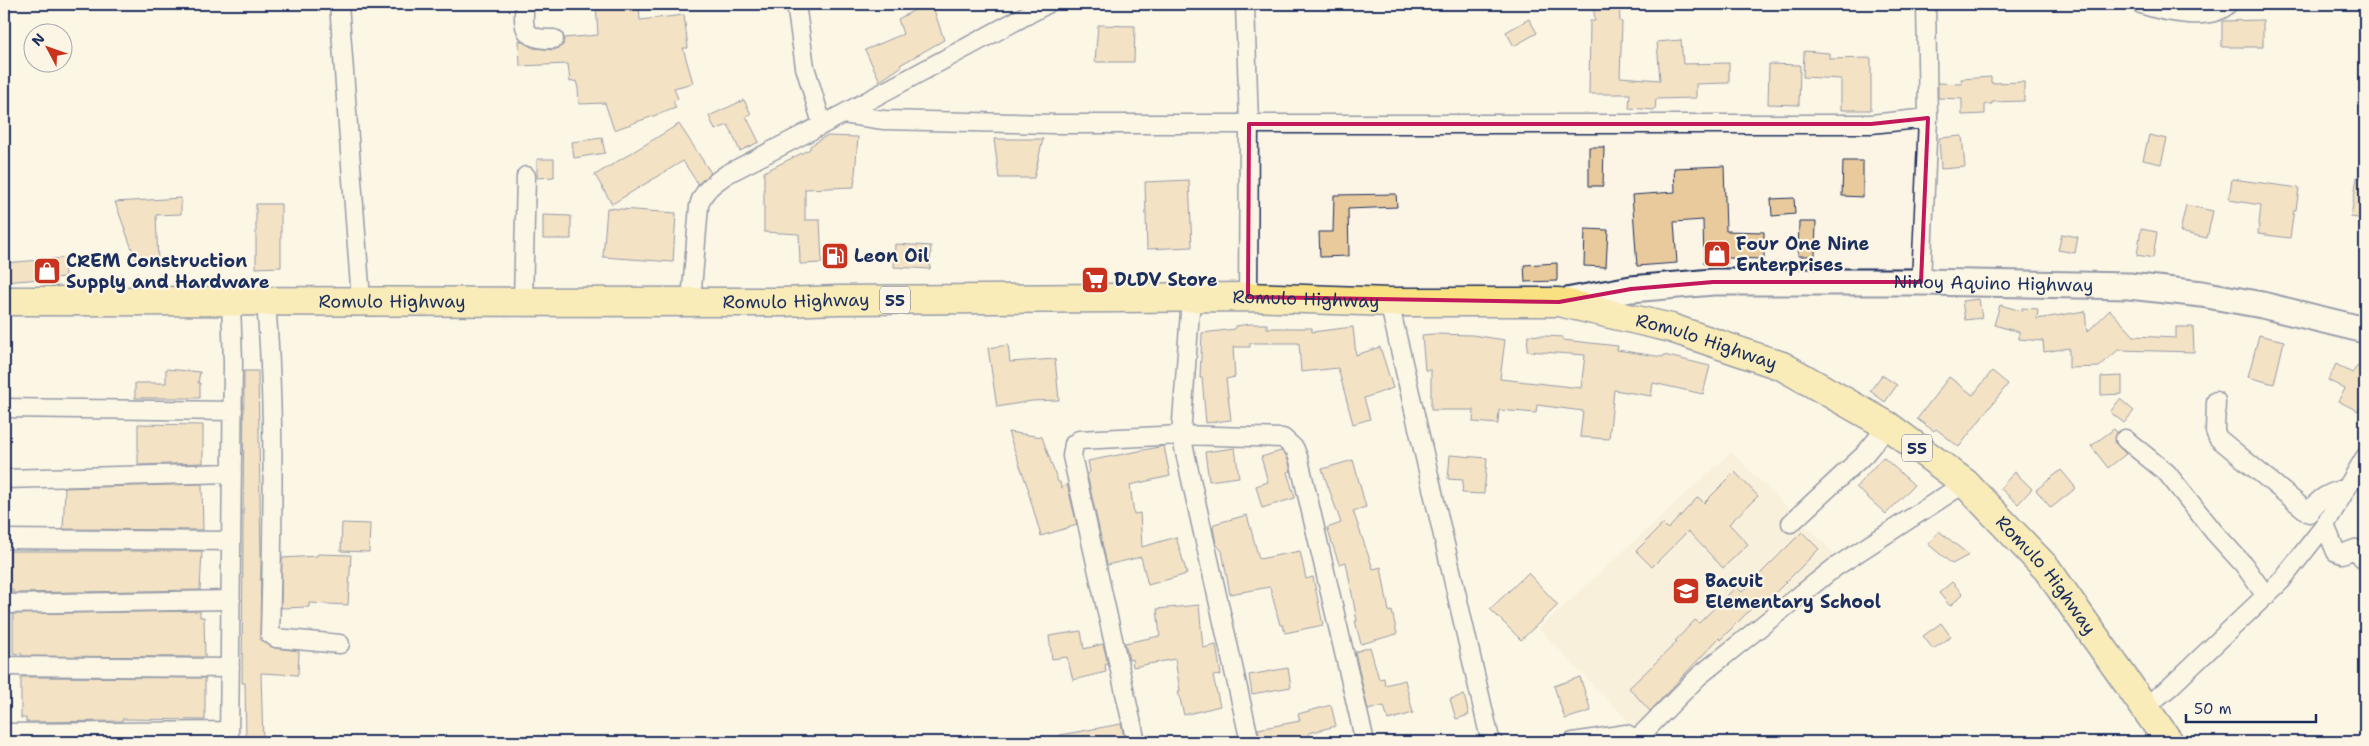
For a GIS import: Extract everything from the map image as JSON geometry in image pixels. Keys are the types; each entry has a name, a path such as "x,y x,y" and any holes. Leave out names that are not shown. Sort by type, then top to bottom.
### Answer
{"highway":[{"name":"Romulo Highway","path":"4,301 782,302 1248,297 1389,302 1559,302 1671,328 1782,366 1888,426 1965,483 2047,569 2169,742"}],"main road":[{"name":"Ninoy Aquino Highway","path":"1559,302 1631,289 1713,282 1921,282 2129,286 2202,294 2262,305 2365,330"}],"street":[{"path":"339,4 362,300"},
{"path":"525,4 523,26 529,35 540,40 554,39"},
{"path":"796,4 805,67 822,124"},
{"path":"690,301 701,198 712,185 727,174 844,114 1047,4"},
{"path":"1245,4 1249,124 1248,297"},
{"path":"1921,282 1928,118 1926,4"},
{"path":"2141,4 2163,12 2187,14 2215,11 2224,8 2228,4"},
{"path":"844,114 884,120 1052,124 1852,124 1928,118"},
{"path":"523,301 526,176"},
{"path":"1191,298 1180,435 1250,742"},
{"path":"4,733 229,737 233,411 231,302"},
{"path":"266,302 269,340 273,535 270,634 276,638 340,644"},
{"path":"1389,302 1492,742"},
{"path":"2216,401 2215,431 2218,438 2309,513 2315,502 2327,494 2346,488"},
{"path":"4,408 233,411"},
{"path":"1791,524 1864,455 1888,426"},
{"path":"1136,742 1072,450 1074,444 1079,440 1180,435 1283,438 1295,449 1365,742"},
{"path":"2125,439 2167,473 2244,566 2266,596"},
{"path":"2144,708 2281,581 2325,525 2365,457"},
{"path":"4,479 232,473"},
{"path":"1573,742 1626,734 1639,741 1699,676 1834,568 1965,483"},
{"path":"2325,525 2336,552 2342,554 2355,549 2365,561"},
{"path":"4,539 231,541"},
{"path":"4,604 231,600"},
{"path":"4,666 230,668"}],"highlighted area":[{"path":"1928,118 1921,282 1713,282 1631,289 1559,302 1248,297 1249,124 1871,124"}],"shaded area":[{"name":"Bacuit Elementary School","path":"1731,452 1834,553 1637,730 1539,629"}],"building":[{"path":"596,4 639,4 640,20 684,15 688,48 683,48 693,83 674,88 678,99 673,101 676,108 614,130 605,103 579,104 578,88 576,81 570,82 568,64 520,66 519,40 533,48 554,50 563,45 564,38 598,35"},
{"path":"926,4 932,4 944,40 900,65 901,67 880,81 865,50 903,34 898,19"},
{"path":"1593,4 1619,4 1620,21 1622,22 1620,77 1660,80 1657,42 1681,40 1683,64 1729,63 1729,83 1696,84 1696,98 1656,99 1655,110 1629,108 1630,94 1589,94 1590,21 1595,21"},
{"path":"1529,19 1537,33 1514,46 1506,32"},
{"path":"2263,20 2263,47 2222,47 2222,21"},
{"path":"1098,25 1135,26 1134,62 1095,62"},
{"path":"1804,51 1829,53 1829,59 1871,58 1871,110 1841,110 1841,79 1803,77"},
{"path":"1769,64 1800,65 1799,105 1768,104"},
{"path":"1991,77 1991,83 2024,82 2024,101 1992,102 1992,104 1985,104 1985,114 1962,115 1962,99 1938,98 1938,83 1962,84 1961,79"},
{"path":"744,100 751,114 746,116 759,142 740,151 728,125 715,130 709,116"},
{"path":"679,124 711,173 698,184 683,161 612,204 595,175"},
{"path":"2149,135 2167,139 2161,164 2143,160"},
{"path":"826,136 858,137 854,187 805,189 805,220 820,220 822,263 800,264 799,234 764,232 764,172 810,149 810,146"},
{"path":"1962,136 1965,167 1941,169 1939,138"},
{"path":"602,138 605,153 574,158 572,142"},
{"path":"994,139 1043,139 1034,178 999,178"},
{"path":"1589,147 1604,147 1603,186 1589,186"},
{"path":"537,159 554,159 554,177 537,178"},
{"path":"1843,161 1863,161 1863,197 1842,196"},
{"path":"1724,166 1726,231 1764,232 1764,259 1727,258 1728,263 1704,264 1703,220 1674,222 1677,263 1637,266 1632,195 1675,192 1674,168"},
{"path":"2357,177 2365,178 2365,219 2351,217"},
{"path":"2232,179 2299,188 2290,238 2258,234 2261,205 2229,200"},
{"path":"1189,180 1192,247 1147,249 1145,182"},
{"path":"1396,194 1397,207 1348,209 1349,256 1320,257 1319,232 1333,232 1334,195"},
{"path":"181,198 181,214 156,215 158,261 137,263 115,202"},
{"path":"1794,198 1795,214 1772,216 1771,199"},
{"path":"256,204 281,204 281,267 256,268"},
{"path":"2186,205 2213,211 2207,238 2180,232"},
{"path":"607,208 676,213 673,262 603,257"},
{"path":"543,215 571,216 571,239 543,239"},
{"path":"1799,222 1816,222 1815,256 1798,256"},
{"path":"1585,229 1608,230 1606,267 1584,266"},
{"path":"2141,229 2157,232 2153,258 2137,255"},
{"path":"2062,234 2078,237 2075,253 2058,250"},
{"path":"895,244 931,246 930,269 894,267"},
{"path":"64,258 65,277 4,282 4,263"},
{"path":"1557,263 1557,281 1525,282 1524,265"},
{"path":"1979,299 1982,318 1965,320 1962,301"},
{"path":"2000,305 2022,311 2022,308 2038,309 2037,319 2085,311 2087,332 2110,310 2134,336 2176,338 2176,327 2193,327 2194,352 2118,350 2099,367 2069,368 2069,348 2044,352 2043,341 2019,339 2019,332 1994,325"},
{"path":"1267,324 1267,328 1312,328 1312,332 1353,327 1356,355 1380,347 1393,388 1364,398 1370,419 1353,424 1338,368 1301,372 1299,343 1250,343 1250,347 1233,347 1235,377 1226,379 1231,420 1206,423 1202,378 1200,378 1202,333 1235,329 1235,326"},
{"path":"1422,335 1472,335 1505,340 1500,379 1581,388 1585,355 1527,351 1528,335 1563,337 1563,340 1618,346 1617,350 1663,357 1664,355 1710,366 1703,394 1653,383 1651,396 1614,390 1609,439 1580,437 1583,411 1537,405 1536,413 1499,410 1498,424 1473,422 1474,410 1431,410 1431,370 1425,370"},
{"path":"2259,335 2284,341 2274,384 2248,377"},
{"path":"1008,345 1010,362 1055,359 1059,400 1032,401 997,407 988,348"},
{"path":"2365,357 2365,397 2358,411 2338,401 2345,389 2328,380 2336,364 2352,373"},
{"path":"166,369 200,372 198,383 200,383 200,398 135,398 135,383 166,383"},
{"path":"244,371 258,371 261,559 260,640 275,648 299,651 298,675 261,673 263,742 246,742 245,683 242,683"},
{"path":"1992,371 2008,384 1959,447 1936,429 1934,431 1917,419 1949,377 1973,395"},
{"path":"1882,375 1897,385 1885,402 1870,391"},
{"path":"2122,376 2122,394 2101,395 2101,377"},
{"path":"2120,399 2134,411 2124,423 2110,412"},
{"path":"138,424 203,425 203,463 138,465"},
{"path":"2114,429 2117,432 2115,443 2126,454 2108,468 2091,446"},
{"path":"1008,432 1042,437 1061,488 1067,484 1077,525 1041,536 1029,491"},
{"path":"1164,446 1170,476 1130,485 1134,514 1140,513 1142,547 1176,537 1187,574 1148,585 1141,557 1107,565 1087,474 1090,472 1088,461"},
{"path":"1235,448 1239,477 1209,481 1205,452"},
{"path":"1281,451 1286,455 1289,463 1291,471 1287,472 1295,498 1262,508 1256,486 1268,482 1261,457"},
{"path":"1450,455 1487,458 1484,494 1462,493 1463,480 1448,479"},
{"path":"1883,457 1914,485 1886,514 1856,487"},
{"path":"1353,460 1366,507 1353,511 1373,569 1381,567 1389,612 1392,611 1397,634 1361,644 1355,621 1357,621 1346,562 1339,564 1327,528 1341,523 1322,469"},
{"path":"2061,470 2076,488 2051,508 2036,490"},
{"path":"1735,472 1758,496 1729,524 1748,544 1723,568 1688,531 1652,567 1636,551 1663,524 1668,529 1698,497 1704,503"},
{"path":"2015,472 2032,489 2018,504 2000,488"},
{"path":"202,484 203,530 63,529 65,488"},
{"path":"1247,515 1259,559 1300,551 1306,579 1313,577 1323,625 1285,633 1283,625 1280,625 1270,587 1230,594 1222,551 1216,544 1213,527 1214,524"},
{"path":"342,523 370,524 369,552 341,551"},
{"path":"1939,531 1969,555 1952,564 1928,544"},
{"path":"1802,532 1819,549 1766,602 1762,598 1720,640 1719,638 1650,711 1629,688 1677,642 1675,641 1695,620 1699,623 1736,587 1742,592"},
{"path":"10,551 202,551 200,590 13,593 13,590 9,590"},
{"path":"318,554 351,555 348,605 309,603 309,607 281,608 282,558 317,556"},
{"path":"1528,573 1558,605 1521,640 1490,609"},
{"path":"1952,582 1963,594 1950,606 1939,593"},
{"path":"1199,605 1203,648 1216,645 1221,675 1213,676 1220,706 1184,715 1178,691 1180,691 1175,659 1133,667 1132,659 1129,660 1125,643 1160,636 1157,609"},
{"path":"200,611 200,617 204,617 205,657 22,656 22,654 13,653 13,614"},
{"path":"1941,623 1951,637 1933,649 1923,636"},
{"path":"1081,631 1084,649 1103,644 1108,664 1105,665 1106,672 1073,680 1067,657 1052,659 1049,636"},
{"path":"1370,647 1379,679 1384,678 1385,685 1405,680 1413,713 1388,720 1384,706 1368,710 1355,652"},
{"path":"1288,668 1291,687 1252,694 1249,675"},
{"path":"21,677 205,678 205,720 122,719 122,721 26,722 26,718 21,718"},
{"path":"1580,677 1591,711 1565,719 1554,686"},
{"path":"1464,695 1469,715 1456,719 1450,699"},
{"path":"1331,705 1336,726 1309,733 1311,742 1260,742 1258,729 1300,721 1298,714"},
{"path":"1121,724 1125,742 1060,742 1060,735"}],"place":[{"name":"Four One Nine Enterprises","path":"1717,254"},
{"name":"Leon Oil","path":"835,256"},
{"name":"CREM Construction Supply and Hardware","path":"47,271"},
{"name":"DLDV Store","path":"1095,280"},
{"name":"Bacuit Elementary School","path":"1686,591"}]}
